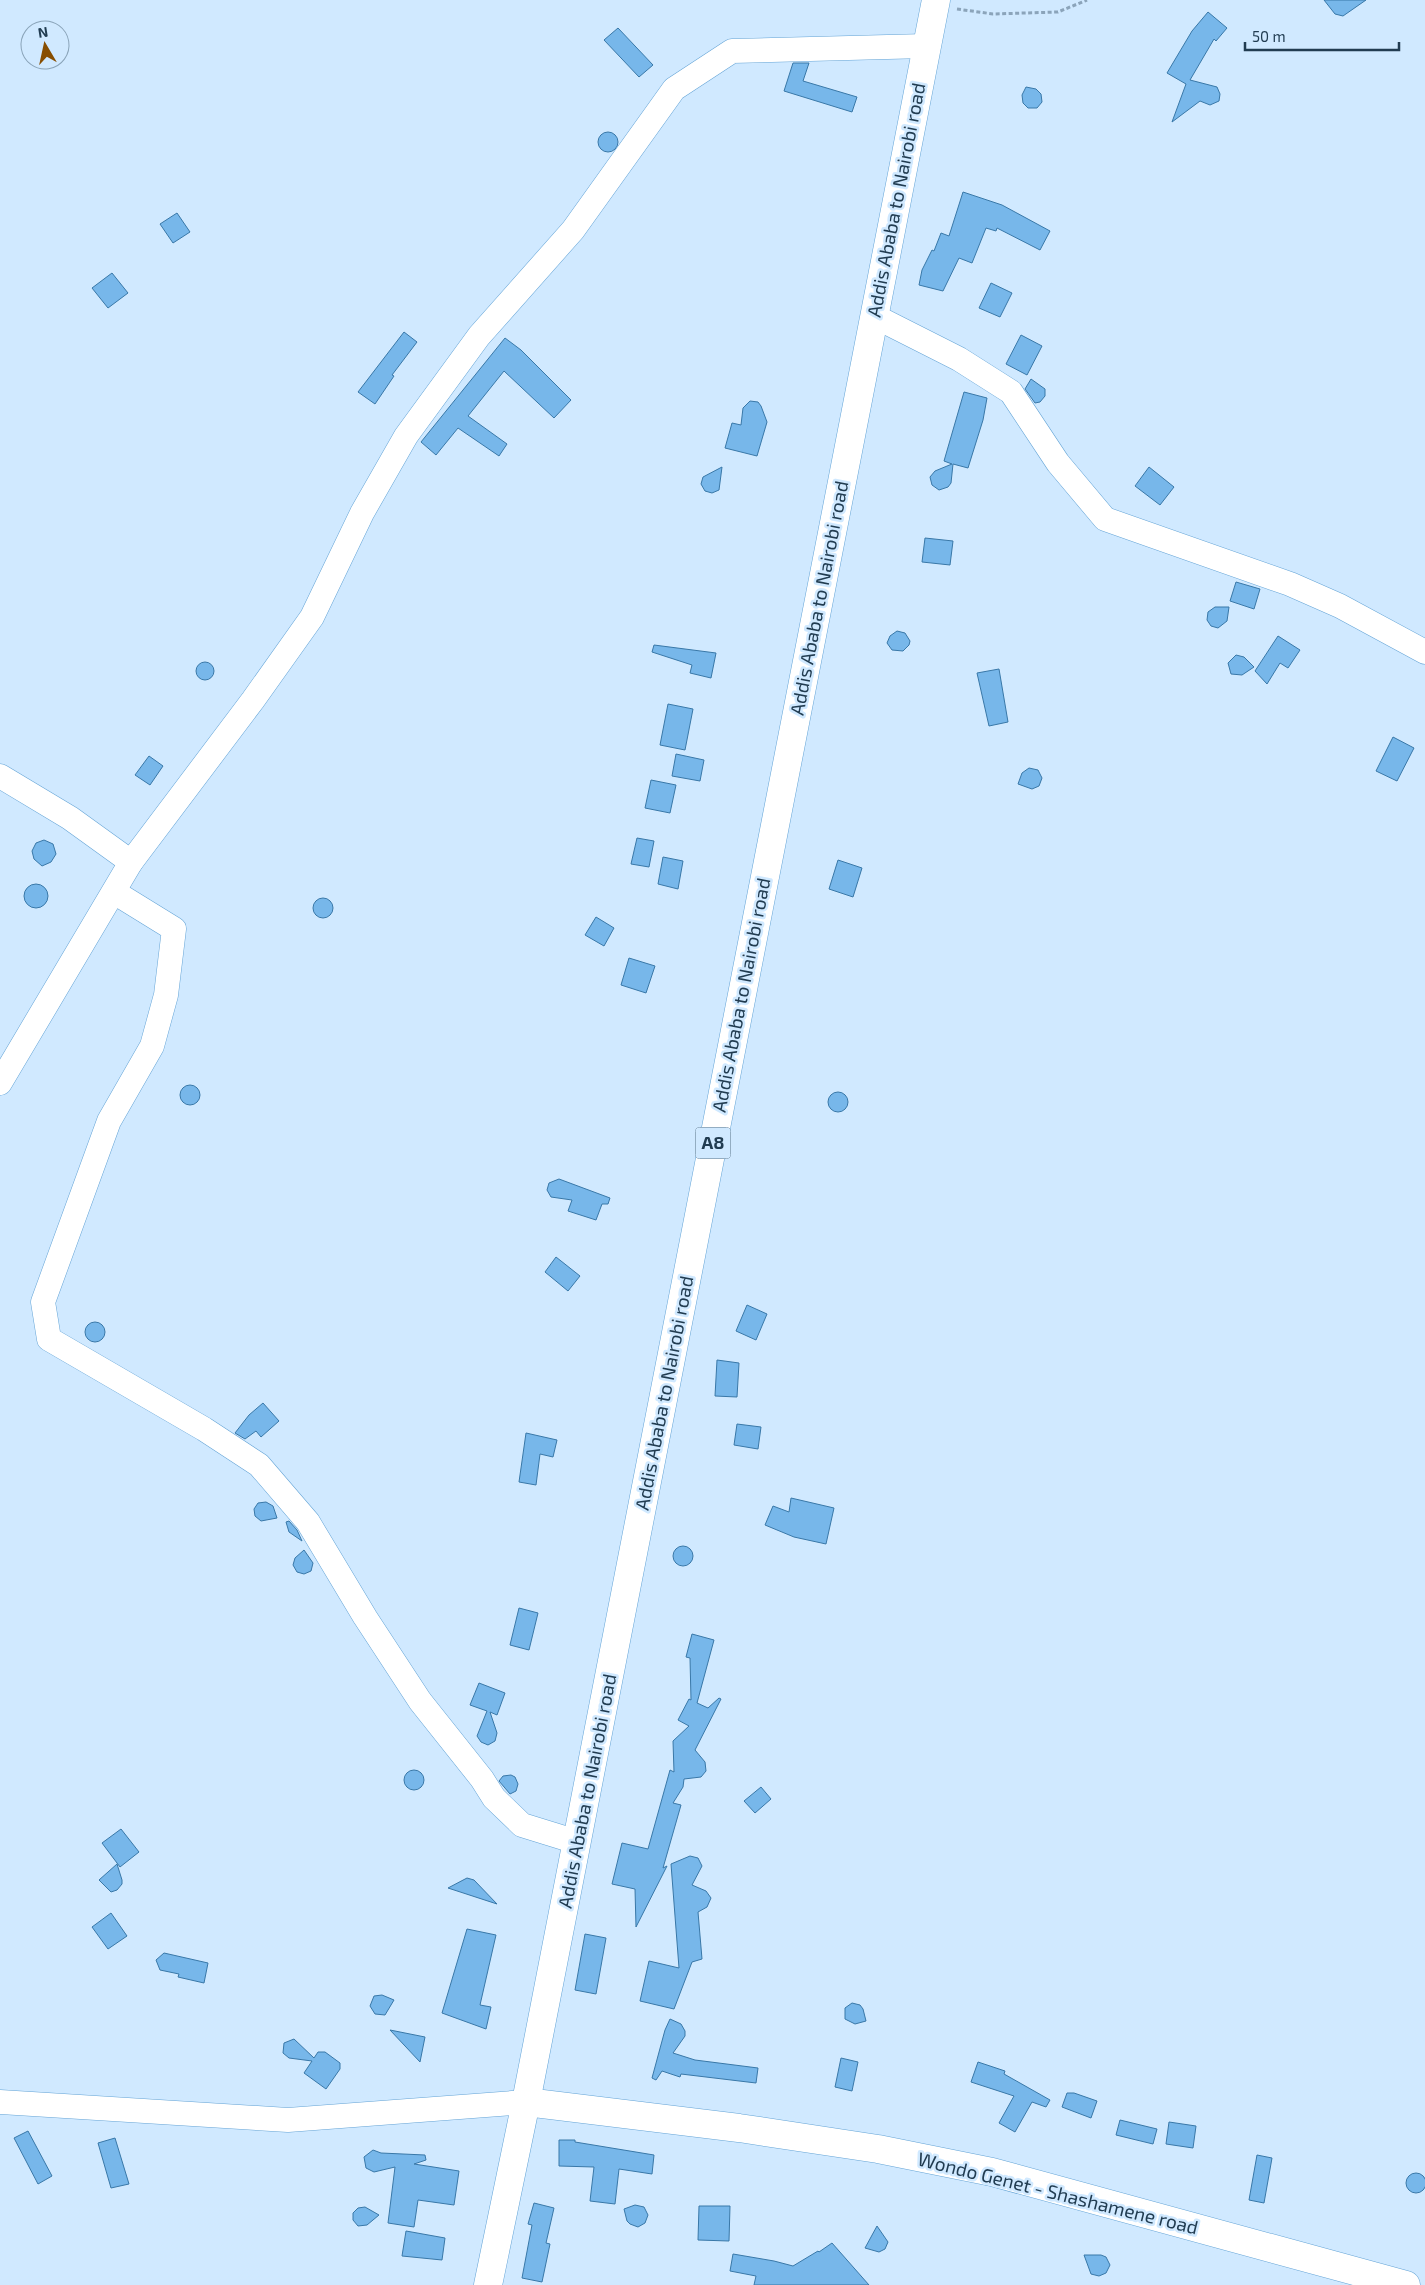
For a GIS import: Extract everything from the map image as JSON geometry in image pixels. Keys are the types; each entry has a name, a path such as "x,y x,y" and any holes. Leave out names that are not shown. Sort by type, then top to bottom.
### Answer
{"main road":[{"name":"Addis Ababa to Nairobi road","path":"488,2285 577,1842 935,3"},
{"name":"Wondo Genet - Shashamene road","path":"526,2102 739,2128 878,2149 973,2168 1399,2284"}],"street":[{"path":"0,1083 131,862 254,700 312,617 362,513 406,436 479,336 574,230 674,89 732,51 926,46"},
{"path":"874,316 959,359 1011,392 1058,463 1105,519 1290,584 1340,606 1425,652"},
{"path":"0,776 70,818 131,862"},
{"path":"114,892 174,930 166,995 152,1046 109,1121 43,1302 49,1339 91,1366 204,1429 258,1465 308,1522 365,1617 420,1701 482,1779 494,1798 522,1825 577,1842"},
{"path":"0,2102 288,2120 526,2102"}],"path":[{"path":"935,3 993,14 1058,12 1087,0"}],"building":[{"path":"1324,0 1366,0 1343,16 1335,14"},
{"path":"1208,12 1227,28 1216,41 1214,39 1190,80 1217,87 1220,94 1219,101 1210,105 1200,101 1172,122 1186,84 1167,73 1192,31"},
{"path":"618,28 653,65 639,77 604,40"},
{"path":"793,63 809,63 803,81 857,97 852,112 784,91"},
{"path":"1026,87 1036,89 1041,94 1042,102 1037,108 1028,108 1023,103 1022,95"},
{"path":"608,132 615,135 618,142 615,149 608,152 601,149 598,142 601,135"},
{"path":"963,192 1002,205 1050,231 1040,250 997,228 996,231 986,228 972,263 959,258 943,291 919,285 922,270 932,250 934,251 941,233 949,236"},
{"path":"177,213 190,232 173,243 160,224"},
{"path":"112,273 128,293 108,308 92,288"},
{"path":"991,283 1012,293 1000,317 979,308"},
{"path":"404,332 417,342 392,375 394,376 375,404 358,392"},
{"path":"1021,335 1042,346 1027,375 1006,364"},
{"path":"505,338 521,350 571,400 554,418 504,371 468,416 507,444 499,456 458,428 436,455 421,442"},
{"path":"1031,379 1045,389 1045,396 1040,402 1035,403 1025,389"},
{"path":"964,392 987,398 983,420 968,468 953,464 951,483 948,487 939,490 932,485 930,477 935,471 952,464 944,461"},
{"path":"750,401 758,402 767,422 757,456 725,448 732,423 741,425 743,408"},
{"path":"722,467 719,490 712,493 705,491 701,484 703,477"},
{"path":"1149,467 1174,487 1160,505 1135,486"},
{"path":"925,538 953,541 950,565 922,562"},
{"path":"1236,582 1260,589 1254,609 1230,601"},
{"path":"1215,607 1229,607 1227,621 1218,628 1211,626 1207,620 1208,612"},
{"path":"897,631 905,633 910,641 903,651 892,650 887,643 890,636"},
{"path":"1278,636 1300,650 1288,668 1280,663 1267,684 1255,671"},
{"path":"654,645 716,653 711,678 690,673 692,665 652,652"},
{"path":"1236,655 1244,657 1254,667 1242,675 1231,674 1228,663"},
{"path":"205,662 211,665 214,671 211,677 205,680 199,677 196,671 199,665"},
{"path":"999,669 1008,722 989,726 977,673"},
{"path":"668,704 693,709 685,750 660,745"},
{"path":"1393,737 1414,748 1397,781 1376,771"},
{"path":"676,754 704,760 700,781 672,776"},
{"path":"149,756 163,766 150,785 135,775"},
{"path":"1029,768 1038,770 1042,778 1039,786 1032,789 1018,784 1022,773"},
{"path":"651,780 676,785 670,813 645,808"},
{"path":"637,838 654,841 649,867 631,864"},
{"path":"44,840 53,844 56,854 51,862 42,866 34,859 32,851 36,843"},
{"path":"663,857 683,861 678,889 658,884"},
{"path":"838,860 862,868 853,897 829,889"},
{"path":"36,884 45,887 48,896 45,905 36,908 27,905 24,896 27,887"},
{"path":"323,898 330,901 333,908 330,915 323,918 316,915 313,908 316,901"},
{"path":"596,917 614,928 604,946 585,935"},
{"path":"629,958 655,966 646,993 621,985"},
{"path":"190,1085 197,1088 200,1095 197,1102 190,1105 183,1102 180,1095 183,1088"},
{"path":"834,1092 842,1092 848,1098 848,1106 842,1112 834,1112 828,1106 828,1098"},
{"path":"559,1179 610,1198 608,1204 602,1204 596,1220 568,1211 572,1200 551,1197 547,1190 549,1183"},
{"path":"556,1257 580,1276 568,1291 545,1272"},
{"path":"747,1305 767,1314 756,1340 736,1331"},
{"path":"95,1322 102,1325 105,1332 102,1339 95,1342 88,1339 85,1332 88,1325"},
{"path":"717,1360 739,1363 737,1397 715,1396"},
{"path":"263,1403 279,1421 261,1437 256,1431 245,1439 235,1433 249,1415"},
{"path":"737,1424 761,1427 758,1449 734,1445"},
{"path":"526,1433 557,1440 553,1457 540,1454 536,1485 519,1482"},
{"path":"791,1498 834,1508 826,1544 794,1537 765,1525 773,1506 789,1512"},
{"path":"266,1502 273,1506 277,1518 261,1521 255,1516 254,1509 258,1503"},
{"path":"289,1521 297,1530 302,1541 289,1532 286,1522"},
{"path":"679,1546 687,1546 693,1552 693,1560 687,1566 679,1566 673,1560 673,1552"},
{"path":"304,1550 313,1563 311,1571 304,1574 297,1572 293,1565 295,1558"},
{"path":"519,1608 538,1613 529,1650 510,1645"},
{"path":"692,1634 714,1640 697,1703 708,1708 719,1698 721,1699 695,1750 705,1762 706,1771 701,1777 684,1779 683,1787 673,1803 681,1805 663,1868 667,1866 636,1927 635,1889 612,1884 622,1843 648,1849 670,1770 674,1772 673,1741 689,1726 678,1720 689,1699 691,1700 690,1658 686,1657"},
{"path":"479,1683 505,1693 497,1715 490,1712 497,1733 495,1741 488,1745 481,1742 477,1736 487,1711 470,1705"},
{"path":"414,1770 421,1773 424,1780 421,1787 414,1790 407,1787 404,1780 407,1773"},
{"path":"511,1775 515,1777 518,1784 516,1791 510,1794 499,1781 503,1776"},
{"path":"761,1787 771,1799 755,1813 744,1801"},
{"path":"121,1829 139,1852 120,1867 102,1843"},
{"path":"690,1856 698,1858 702,1866 692,1885 706,1891 711,1898 707,1907 698,1912 702,1959 692,1962 674,2009 640,2001 649,1961 679,1968 671,1864"},
{"path":"117,1864 122,1884 117,1890 111,1892 99,1880"},
{"path":"467,1878 474,1880 497,1904 448,1888"},
{"path":"111,1913 127,1936 108,1949 92,1927"},
{"path":"467,1929 496,1935 480,2005 491,2007 486,2029 442,2013"},
{"path":"585,1934 606,1938 596,1994 575,1990"},
{"path":"164,1953 208,1963 204,1983 178,1977 179,1974 160,1970 156,1960"},
{"path":"382,1995 394,2000 385,2015 375,2014 370,2006 374,1996"},
{"path":"852,2003 860,2005 866,2021 855,2024 845,2019 845,2008"},
{"path":"670,2019 681,2024 685,2031 685,2036 673,2053 695,2060 758,2068 756,2083 681,2074 680,2077 662,2071 656,2080 652,2078 665,2030"},
{"path":"390,2030 425,2037 420,2062"},
{"path":"294,2039 314,2058 318,2052 325,2052 340,2063 340,2069 326,2089 304,2073 312,2061 289,2058 283,2053 284,2043"},
{"path":"841,2058 858,2062 852,2091 835,2087"},
{"path":"978,2062 1005,2071 1004,2074 1050,2100 1046,2107 1032,2102 1015,2132 999,2123 1014,2096 971,2082"},
{"path":"1067,2093 1074,2093 1097,2101 1091,2118 1062,2107"},
{"path":"1120,2120 1157,2129 1153,2144 1116,2135"},
{"path":"1169,2122 1196,2126 1193,2148 1166,2144"},
{"path":"28,2131 52,2176 38,2184 14,2138"},
{"path":"115,2138 129,2184 111,2188 98,2143"},
{"path":"559,2140 575,2140 575,2142 654,2155 652,2174 619,2169 615,2204 590,2201 594,2167 559,2166"},
{"path":"373,2150 381,2153 425,2155 426,2160 414,2164 459,2171 454,2205 418,2200 414,2227 388,2223 395,2167 374,2172 366,2168 364,2157"},
{"path":"1257,2155 1272,2158 1264,2203 1249,2200"},
{"path":"1412,2173 1420,2173 1426,2179 1426,2187 1420,2193 1412,2193 1406,2187 1406,2179"},
{"path":"534,2203 554,2208 546,2243 550,2244 542,2282 522,2278 532,2225 528,2224"},
{"path":"635,2205 644,2207 648,2215 645,2223 638,2227 627,2221 624,2209"},
{"path":"699,2206 730,2206 729,2241 698,2240"},
{"path":"365,2207 379,2215 367,2225 358,2226 353,2220 353,2213 358,2208"},
{"path":"877,2226 888,2242 885,2249 879,2252 865,2248"},
{"path":"406,2231 445,2238 442,2260 402,2256"},
{"path":"832,2243 869,2285 754,2285 756,2276 730,2271 733,2254 793,2266"},
{"path":"1084,2255 1101,2255 1106,2257 1110,2265 1106,2273 1099,2276 1091,2274"}]}
